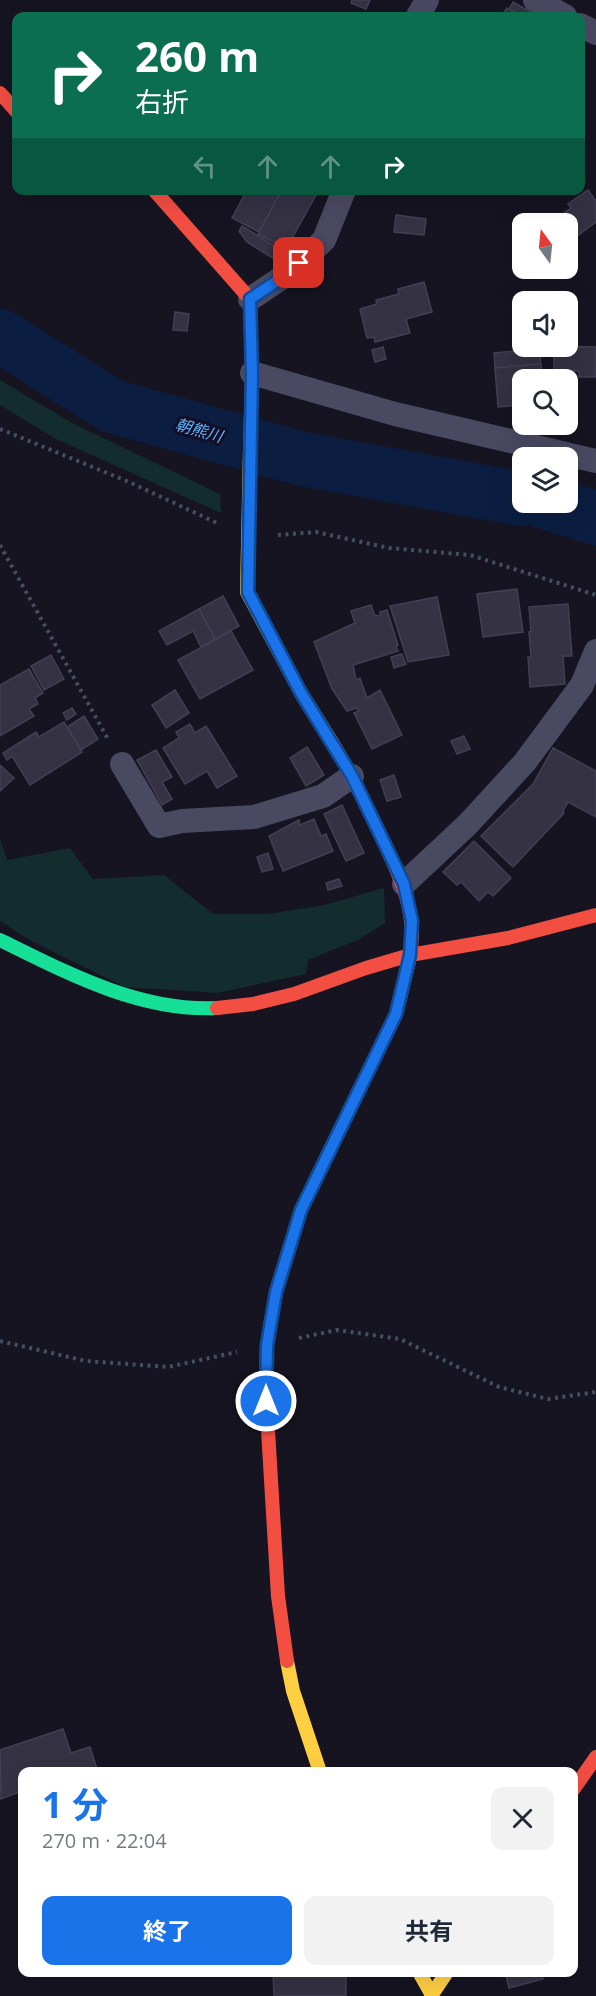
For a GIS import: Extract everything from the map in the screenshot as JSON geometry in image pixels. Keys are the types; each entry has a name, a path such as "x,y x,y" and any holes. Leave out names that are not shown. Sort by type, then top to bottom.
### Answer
{"street":[{"path":"535,0 558,12"},
{"path":"0,93 12,106"},
{"path":"158,195 250,299 252,373 247,537 248,592 301,693 352,776 404,884 412,921 410,955 396,1014 301,1210 276,1292 267,1345 266,1419 278,1596 285,1654 293,1691 318,1767"},
{"path":"250,299 286,275 324,240 342,195"},
{"path":"252,373 395,414 596,461"},
{"path":"404,884 468,824 525,762 582,685 596,651"},
{"path":"122,764 159,826 182,821 254,817 323,796 352,776"},
{"path":"0,940 116,994 174,1007 239,1007 293,994 352,971 410,955 494,941 596,915"},
{"path":"578,1783 596,1757"},
{"path":"422,1977 432,1996 444,1977"}],"path":[{"path":"0,429 129,482 247,537 316,532 390,548 470,555 596,595"},
{"path":"0,545 122,764"},
{"path":"0,1341 86,1361 168,1367 337,1330 399,1339 499,1387 548,1399 596,1392"}],"green space":[{"path":"0,380 72,423 220,494 221,513 56,439 0,405"},
{"path":"0,838 7,860 70,848 93,879 164,875 213,914 268,914 324,905 384,888 385,923 360,939 308,960 306,974 217,993 125,987 31,941 0,921"}],"building":[{"path":"352,0 370,0 366,9 351,3"},
{"path":"513,2 530,12 514,12 509,9"},
{"path":"588,190 596,201 596,222 578,235 578,213 564,213 571,208 568,204 581,195 585,195"},
{"path":"244,195 279,195 259,232 232,218"},
{"path":"279,195 316,195 286,249 258,234"},
{"path":"396,215 426,219 424,235 394,232"},
{"path":"242,226 280,249 274,259 247,242 239,231"},
{"path":"424,282 432,312 406,319 410,333 375,342 374,337 367,338 360,309 377,304 376,300 399,294 398,289"},
{"path":"175,312 189,314 187,331 173,330"},
{"path":"383,347 386,359 375,362 372,350"},
{"path":"578,347 596,347 596,377 579,377 578,369 554,369 554,357 578,357"},
{"path":"512,351 512,357 540,357 541,364 495,368 494,353"},
{"path":"541,364 541,369 512,369 512,406 498,407 495,368"},
{"path":"517,589 523,632 483,637 477,594"},
{"path":"223,596 239,626 215,639 199,609"},
{"path":"437,597 449,655 408,662 390,606"},
{"path":"568,604 572,656 563,656 565,684 530,687 529,607"},
{"path":"371,605 375,616 387,610 398,651 353,665 356,680 360,678 367,698 380,690 402,735 372,749 354,713 359,711 357,708 347,711 332,689 314,642 355,623 351,611"},
{"path":"199,609 215,639 201,647 193,631 167,645 159,631"},
{"path":"231,631 253,670 200,699 178,660"},
{"path":"402,654 406,664 394,668 391,657"},
{"path":"51,655 64,679 44,690 31,666"},
{"path":"29,669 43,693 35,698 38,704 29,709 34,716 0,736 0,685"},
{"path":"175,690 189,713 166,728 152,705"},
{"path":"72,708 76,714 67,720 63,713"},
{"path":"84,716 98,739 81,750 67,727"},
{"path":"64,722 82,752 30,785 12,756 7,760 3,753 36,732 39,737"},
{"path":"190,724 195,733 206,726 237,776 217,788 207,771 185,784 163,748 179,738 176,732"},
{"path":"464,736 470,749 457,754 451,741"},
{"path":"307,747 324,775 306,786 290,758"},
{"path":"553,748 596,771 596,817 568,802 564,813 513,867 481,836 533,784"},
{"path":"156,750 172,777 162,782 172,799 162,805 137,760"},
{"path":"0,765 14,778 0,791"},
{"path":"394,775 401,797 387,801 380,780"},
{"path":"342,805 364,853 346,861 324,814"},
{"path":"314,819 321,836 326,834 333,851 283,871 269,836 299,820 300,825"},
{"path":"474,841 511,878 493,896 488,892 479,901 461,882 457,885 443,872"},
{"path":"268,853 273,869 262,872 257,857"},
{"path":"339,879 342,886 328,890 326,883"},
{"path":"63,1729 71,1753 90,1747 96,1767 18,1767 18,1793 1,1799 0,1750"},
{"path":"273,1977 346,1977 346,1996 274,1996"},
{"path":"506,1977 542,1977 543,1979 509,1988"}],"waterway":[{"name":"朝熊川","path":"0,336 112,406 303,459 512,497"},
{"name":"朝熊川","path":"578,512 596,518"}],"traffic: fast":[{"path":"0,940 78,977 132,997 188,1008 217,1008"},
{"path":"266,1397 267,1345 276,1292 301,1210 396,1014 409,961"}],"traffic: slow":[{"path":"250,450 247,592 301,693 333,744"},
{"path":"287,1661 293,1691 318,1767"},
{"path":"422,1977 432,1995"},
{"path":"431,1996 444,1977"}],"traffic: jam":[{"path":"0,93 12,106"},
{"path":"158,195 250,299 252,373 250,450"},
{"path":"333,744 393,861 405,893 412,926 409,961"},
{"path":"217,1008 253,1004 294,994 410,955 508,938 596,915"},
{"path":"266,1397 278,1596 287,1661"},
{"path":"578,1783 596,1757"}],"route":[{"path":"266,1401 267,1345 276,1292 301,1210 396,1014 410,955 412,921 404,884 352,776 301,693 248,592 252,373 250,299 286,275 299,263"}]}
